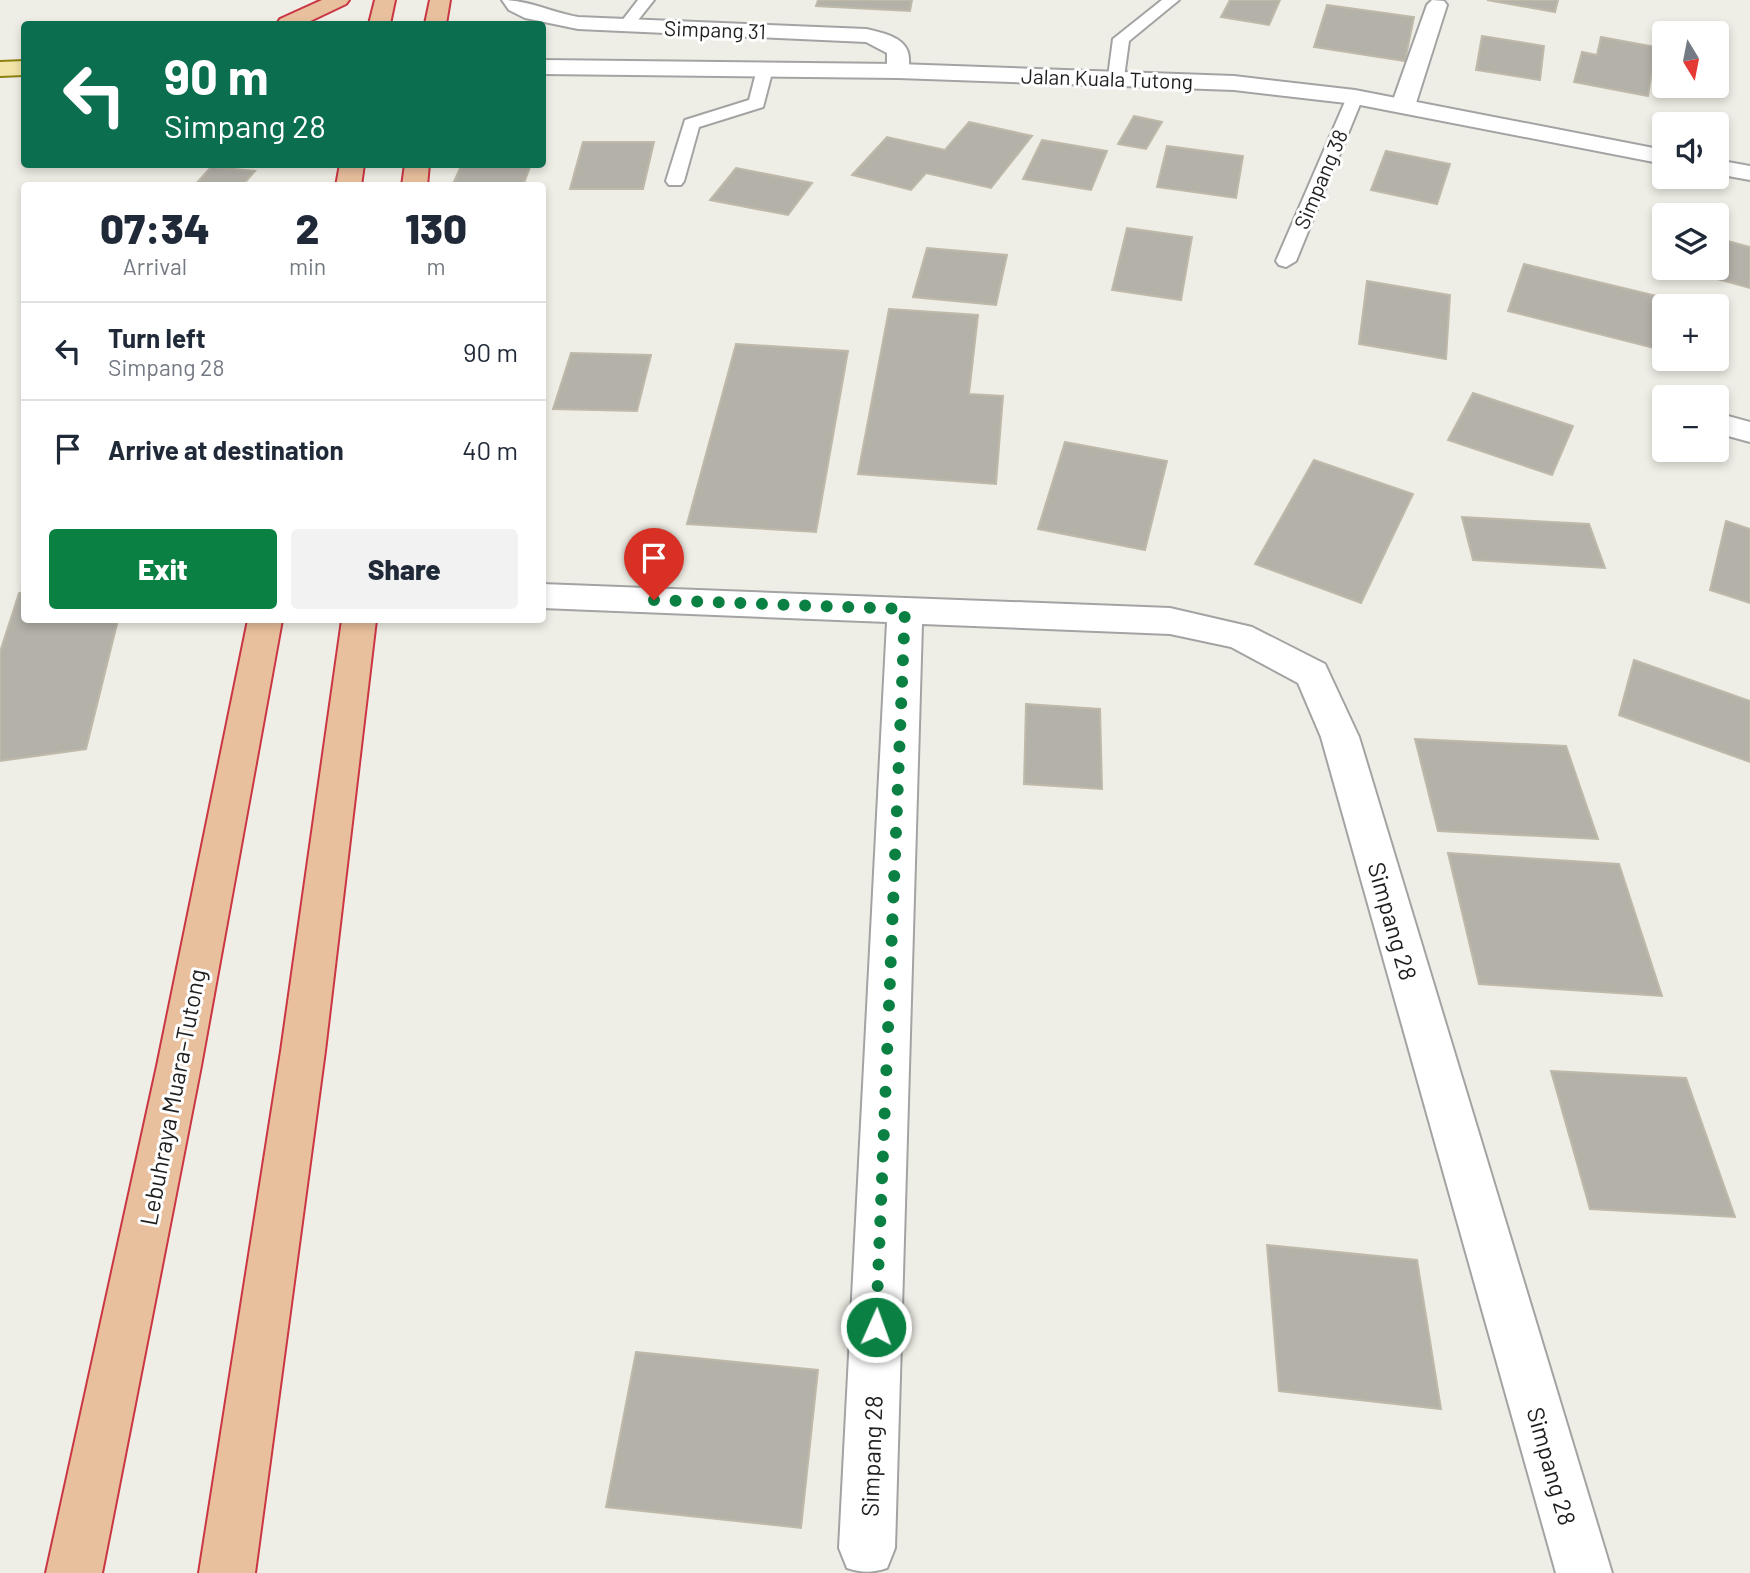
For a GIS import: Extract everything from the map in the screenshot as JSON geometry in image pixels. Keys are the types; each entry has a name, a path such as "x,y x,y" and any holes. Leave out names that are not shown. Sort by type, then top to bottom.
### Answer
{"highway":[{"path":"294,21 339,0"},
{"path":"381,21 385,0"},
{"path":"436,21 440,0"},
{"name":"Lebuhraya Muara–Tutong","path":"74,1573 179,1066 264,623"},
{"path":"227,1573 303,1052 359,623"}],"main road":[{"path":"0,69 21,68"}],"street":[{"name":"Simpang 31","path":"513,0 516,6 544,17 578,23 870,36 889,42 898,51 898,71"},
{"path":"1403,106 1437,5"},
{"name":"Jalan Kuala Tutong","path":"546,66 898,71 1234,83 1355,97 1652,155"},
{"path":"1729,169 1750,173"},
{"path":"1729,426 1750,432"},
{"name":"Simpang 28","path":"546,596 1170,621 1240,636 1312,674 1340,737 1584,1573"},
{"name":"Simpang 28","path":"867,1548 905,609"}],"lane":[{"path":"626,26 646,0"},
{"path":"1116,77 1121,39 1171,0"},
{"path":"675,181 691,124 757,103 765,69"},
{"name":"Simpang 38","path":"1286,261 1355,97"}],"building":[{"path":"818,0 912,0 910,11 816,6"},
{"path":"1230,0 1280,0 1269,25 1221,17"},
{"path":"1487,0 1558,0 1555,12"},
{"path":"1327,5 1414,17 1405,61 1314,47"},
{"path":"1482,36 1544,46 1540,80 1476,70"},
{"path":"1601,37 1652,46 1648,96 1574,82 1582,52 1597,55"},
{"path":"1134,116 1162,122 1146,149 1118,144"},
{"path":"969,122 1032,136 991,188 926,173 911,190 852,175 887,137 945,150"},
{"path":"1042,140 1107,151 1091,190 1023,179"},
{"path":"583,142 654,142 643,189 570,189"},
{"path":"1167,146 1243,156 1236,198 1157,187"},
{"path":"1386,151 1450,164 1437,204 1371,190"},
{"path":"210,168 255,171 245,182 198,182"},
{"path":"460,168 530,168 524,182 454,182"},
{"path":"736,168 812,183 788,215 710,200"},
{"path":"1127,228 1192,237 1181,300 1112,290"},
{"path":"1729,241 1750,247 1750,288 1721,280 1729,280"},
{"path":"927,248 1007,255 996,305 913,297"},
{"path":"1524,264 1652,295 1652,347 1508,311"},
{"path":"1367,281 1450,295 1446,359 1359,344"},
{"path":"889,309 978,315 969,394 1003,396 996,484 858,474"},
{"path":"736,344 848,351 816,532 687,524"},
{"path":"571,353 651,355 637,411 553,409"},
{"path":"1473,393 1573,426 1552,475 1448,440"},
{"path":"1065,442 1167,461 1145,550 1038,529"},
{"path":"1314,460 1413,494 1361,603 1255,564"},
{"path":"1462,517 1589,524 1605,568 1473,560"},
{"path":"1726,521 1750,529 1750,603 1710,590"},
{"path":"19,593 21,623 117,623 86,749 0,761 0,652"},
{"path":"1634,660 1750,701 1750,762 1619,715"},
{"path":"1026,704 1100,709 1102,789 1024,784"},
{"path":"1415,739 1566,746 1598,839 1438,831"},
{"path":"1448,853 1619,864 1662,996 1479,984"},
{"path":"1551,1071 1686,1078 1735,1217 1590,1209"},
{"path":"1267,1245 1417,1260 1441,1409 1279,1391"},
{"path":"636,1352 818,1370 801,1528 606,1507"}],"route":[{"path":"654,600 905,609 876,1327"}]}
